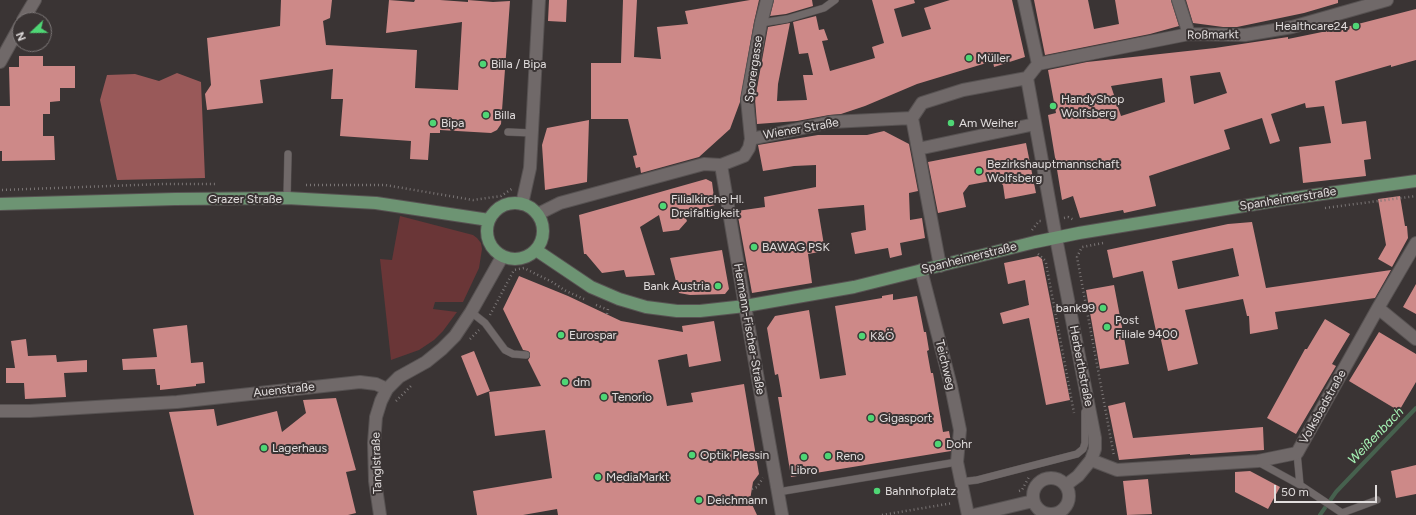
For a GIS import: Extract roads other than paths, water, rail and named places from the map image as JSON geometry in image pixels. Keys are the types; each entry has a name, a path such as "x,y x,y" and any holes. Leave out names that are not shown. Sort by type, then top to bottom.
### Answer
{"main road":[{"name":"Spanheimerstraße","path":"536,250 563,270 591,287 618,299 646,307 677,311 700,311 745,306 854,287 1056,238 1286,199 1416,181"},
{"name":"Grazer Straße","path":"0,204 175,199 287,198 376,203 489,220"},
{"path":"512,203 522,204 531,208 538,214 542,223 543,233 541,242 536,250 529,256 520,259 511,259 502,257 494,250 488,241 487,231 489,220 494,212 502,206 512,203"}],"street":[{"path":"28,12 35,0"},
{"path":"522,204 530,168 539,0"},
{"name":"Sporergasse","path":"751,139 747,100 761,23 767,0"},
{"path":"940,266 912,118 922,103 963,90 1027,78 1038,64 1024,0"},
{"path":"1178,0 1189,34"},
{"name":"Roßmarkt","path":"1038,64 1189,34 1245,34 1292,27 1350,5 1386,0"},
{"path":"0,62 12,40"},
{"path":"1027,78 1056,238"},
{"name":"Wiener Straße","path":"538,214 560,203 704,164 721,165 744,156 749,148 751,139 831,122 912,118"},
{"path":"918,148 1035,124"},
{"name":"Hermann-Fischer-Straße","path":"721,165 778,492"},
{"name":"Herberthstraße","path":"1056,238 1095,438 1091,460 1078,476 1066,485"},
{"name":"Volksbadstraße","path":"1091,460 1117,470 1258,461 1297,453 1416,243"},
{"path":"387,389 399,377 426,362 455,336 471,312 502,257"},
{"name":"Teichweg","path":"921,270 951,386 960,430 957,462"},
{"path":"1378,308 1416,339"},
{"name":"Auenstraße","path":"0,411 30,411 177,402 360,382 376,384 387,389"},
{"name":"Tanglstraße","path":"380,515 375,481 374,443 376,417 387,389"},
{"path":"957,462 968,515"},
{"path":"1050,477 1060,479 1066,485 1069,490 1070,500 1061,514 1042,514 1035,505 1034,500 1033,491 1038,483 1050,477"},
{"path":"778,492 782,515"},
{"path":"974,515 1002,512 1034,500"}],"lane":[{"path":"761,23 786,19 824,8 835,0"},
{"path":"508,132 532,133"},
{"path":"287,198 288,154"},
{"path":"471,312 485,323 505,350 513,354 526,356"},
{"path":"960,482 977,480 1078,454 1083,449 1086,435 1085,390"},
{"path":"1297,453 1300,485"},
{"path":"1258,461 1300,485 1342,513 1377,500"},
{"path":"778,492 957,462"}],"waterway":[{"name":"Weißenbach","path":"1320,515 1336,492 1416,408"}],"place":[{"name":"Healthcare24","path":"1356,26"},
{"name":"Müller","path":"969,58"},
{"name":"Billa / Bipa","path":"483,64"},
{"name":"HandyShop Wolfsberg","path":"1053,106"},
{"name":"Billa","path":"486,115"},
{"name":"Bipa","path":"433,123"},
{"name":"Am Weiher","path":"951,123"},
{"name":"Bezirkshauptmannschaft Wolfsberg","path":"979,171"},
{"name":"Filialkirche Hl. Dreifaltigkeit","path":"663,206"},
{"name":"BAWAG PSK","path":"754,247"},
{"name":"Bank Austria","path":"718,286"},
{"name":"bank99","path":"1103,308"},
{"name":"Post Filiale 9400","path":"1107,327"},
{"name":"Eurospar","path":"561,335"},
{"name":"K&Ö","path":"862,336"},
{"name":"dm","path":"565,382"},
{"name":"Tenorio","path":"604,397"},
{"name":"Gigasport","path":"871,418"},
{"name":"Dohr","path":"938,444"},
{"name":"Lagerhaus","path":"264,448"},
{"name":"Optik Plessin","path":"692,455"},
{"name":"Reno","path":"828,456"},
{"name":"Libro","path":"804,457"},
{"name":"MediaMarkt","path":"598,477"},
{"name":"Bahnhofplatz","path":"877,491"},
{"name":"Deichmann","path":"699,500"}]}
